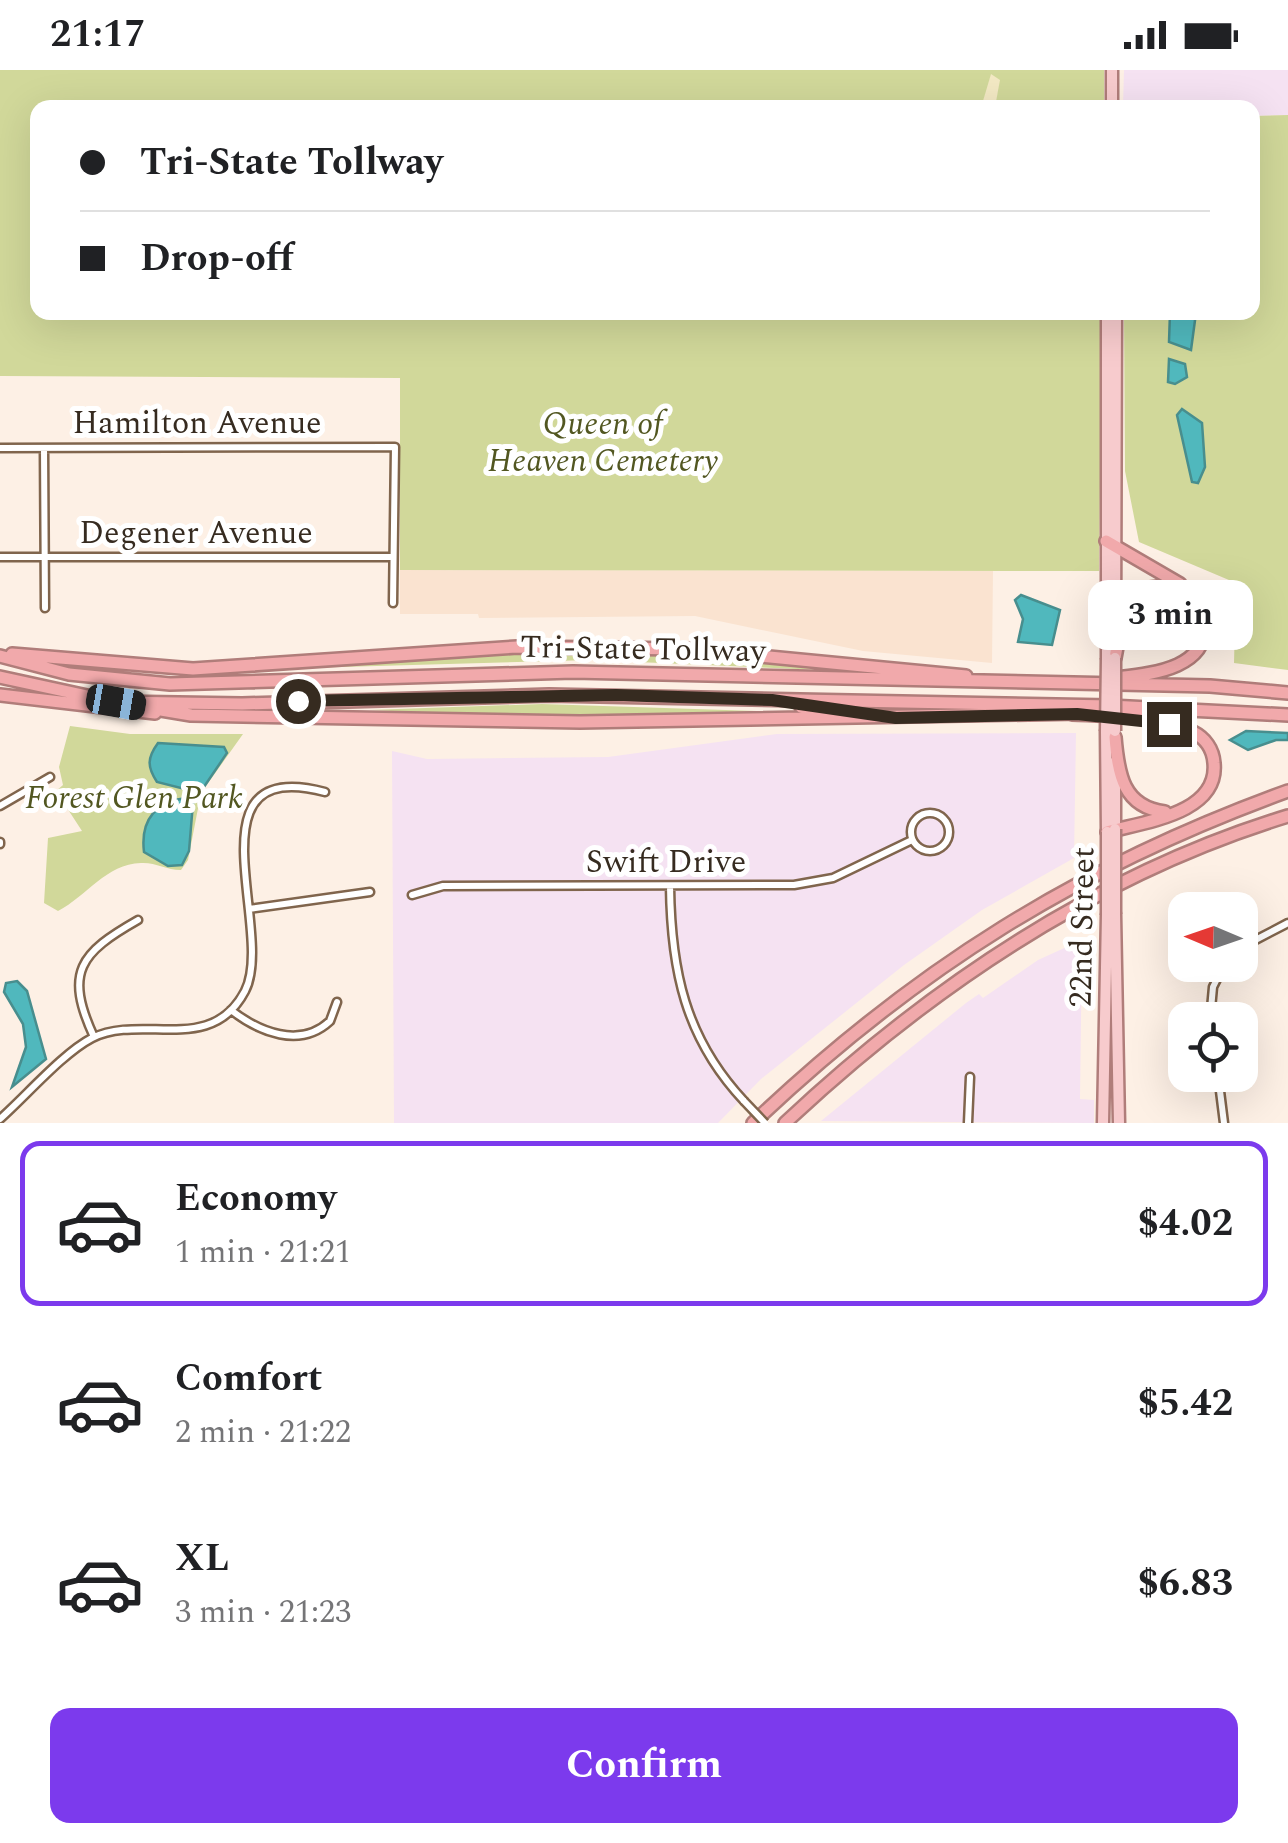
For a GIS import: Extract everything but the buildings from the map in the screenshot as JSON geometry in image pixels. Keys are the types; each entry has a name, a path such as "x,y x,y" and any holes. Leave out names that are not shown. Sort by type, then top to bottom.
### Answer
{"highway":[{"path":"1073,682 1152,672 1188,660 1202,642 1205,628 1200,603 1192,593 1111,542"},
{"path":"1111,658 1130,598 1154,584 1176,585 1192,593"},
{"path":"0,654 194,669 518,646 687,648 1024,682"},
{"name":"Tri-State Tollway","path":"0,654 79,676 160,684 515,672 1073,682 1288,692"},
{"name":"Tri-State Tollway","path":"0,678 116,702 242,704 466,694 1159,708 1288,715"},
{"path":"0,695 191,716 580,722 1062,714 1159,708"},
{"path":"772,700 896,718"},
{"path":"116,702 191,716"},
{"path":"1062,714 1169,724 1200,736 1214,760 1211,783 1199,800 1174,813 1111,831"},
{"path":"1112,733 1120,777 1131,799 1145,809 1174,813"},
{"path":"754,1123 870,1020 1008,922 1156,842 1288,790"},
{"path":"785,1123 888,1034 1030,934 1140,874 1288,816"}],"main road":[{"path":"1112,70 1112,100"},
{"path":"1108,320 1111,542"},
{"path":"1111,542 1116,320"},
{"name":"22nd Street","path":"1103,1123 1111,914 1111,542"},
{"name":"22nd Street","path":"1111,914 1120,1123"}],"street":[{"name":"Hamilton Avenue","path":"0,448 394,447 393,557"},
{"path":"44,448 45,608"},
{"name":"Degener Avenue","path":"0,557 393,557"},
{"path":"393,557 393,603"},
{"path":"0,806 50,777"},
{"path":"0,1118 94,1037 198,1029 231,1010 252,970 242,840 252,810 260,799 286,786 325,792"},
{"name":"Swift Drive","path":"938,814 947,823 949,836 940,848 926,851 912,840 910,828 920,815 938,814"},
{"name":"Swift Drive","path":"412,896 442,886 807,884 850,871 912,840"},
{"path":"670,886 672,950 685,1009 707,1054 765,1123"},
{"path":"249,909 370,892"},
{"path":"94,1037 78,998 80,969 96,946 138,920"},
{"path":"1258,938 1288,922"},
{"path":"231,1010 262,1032 304,1034 323,1028 338,1002"},
{"path":"968,1123 970,1077"},
{"path":"1220,1092 1224,1123"}],"shaded area":[{"path":"1124,70 1288,70 1288,115 1260,116 1260,100 1123,100"},
{"path":"400,570 993,571 992,663 863,651 695,616 479,618 478,614 400,614"},
{"path":"1076,733 1074,858 982,910 904,965 761,1079 718,1123 394,1123 392,751 427,759 608,757 777,734"},
{"path":"1082,940 1080,1099 1094,1100 1094,1123 821,1121 966,1003 979,994 983,998 1038,960"}],"green space":[{"name":"Queen of Heaven Cemetery","path":"0,70 1104,70 1104,100 30,100 30,320 1102,320 1099,571 400,570 400,378 0,376"},
{"path":"1288,115 1288,670 1234,663 1236,583 1139,542 1125,471 1124,320 1260,320 1260,116"},
{"path":"585,650 663,652 869,672 591,660 306,668 477,653 585,655"},
{"path":"542,704 818,713 585,717 575,714 575,719 369,710"},
{"name":"Forest Glen Park","path":"70,726 130,734 243,734 201,793 188,860 181,870 146,863 117,869 58,911 44,903 48,838 82,831 56,791 63,785 59,767"}],"sand":[{"path":"991,74 1000,80 996,100 983,100"}],"water":[{"path":"1170,320 1195,320 1191,350 1169,342"},
{"path":"1169,359 1185,364 1187,377 1175,384 1168,382"},
{"path":"1182,409 1202,423 1205,467 1198,483 1192,482 1177,415"},
{"path":"1021,595 1060,610 1052,645 1018,642 1023,619 1015,600"},
{"path":"1246,731 1288,733 1288,740 1248,750 1230,740"},
{"path":"158,743 224,747 227,753 193,803 189,851 182,865 168,866 144,852 145,830 153,813 168,803 189,798 193,791 157,782 150,762"},
{"path":"17,981 27,991 46,1059 12,1087 26,1047 23,1024 4,992 6,983"}],"route":[{"path":"298,701 466,694 616,695 772,700 804,708 896,718 1077,714 1169,724"}]}
